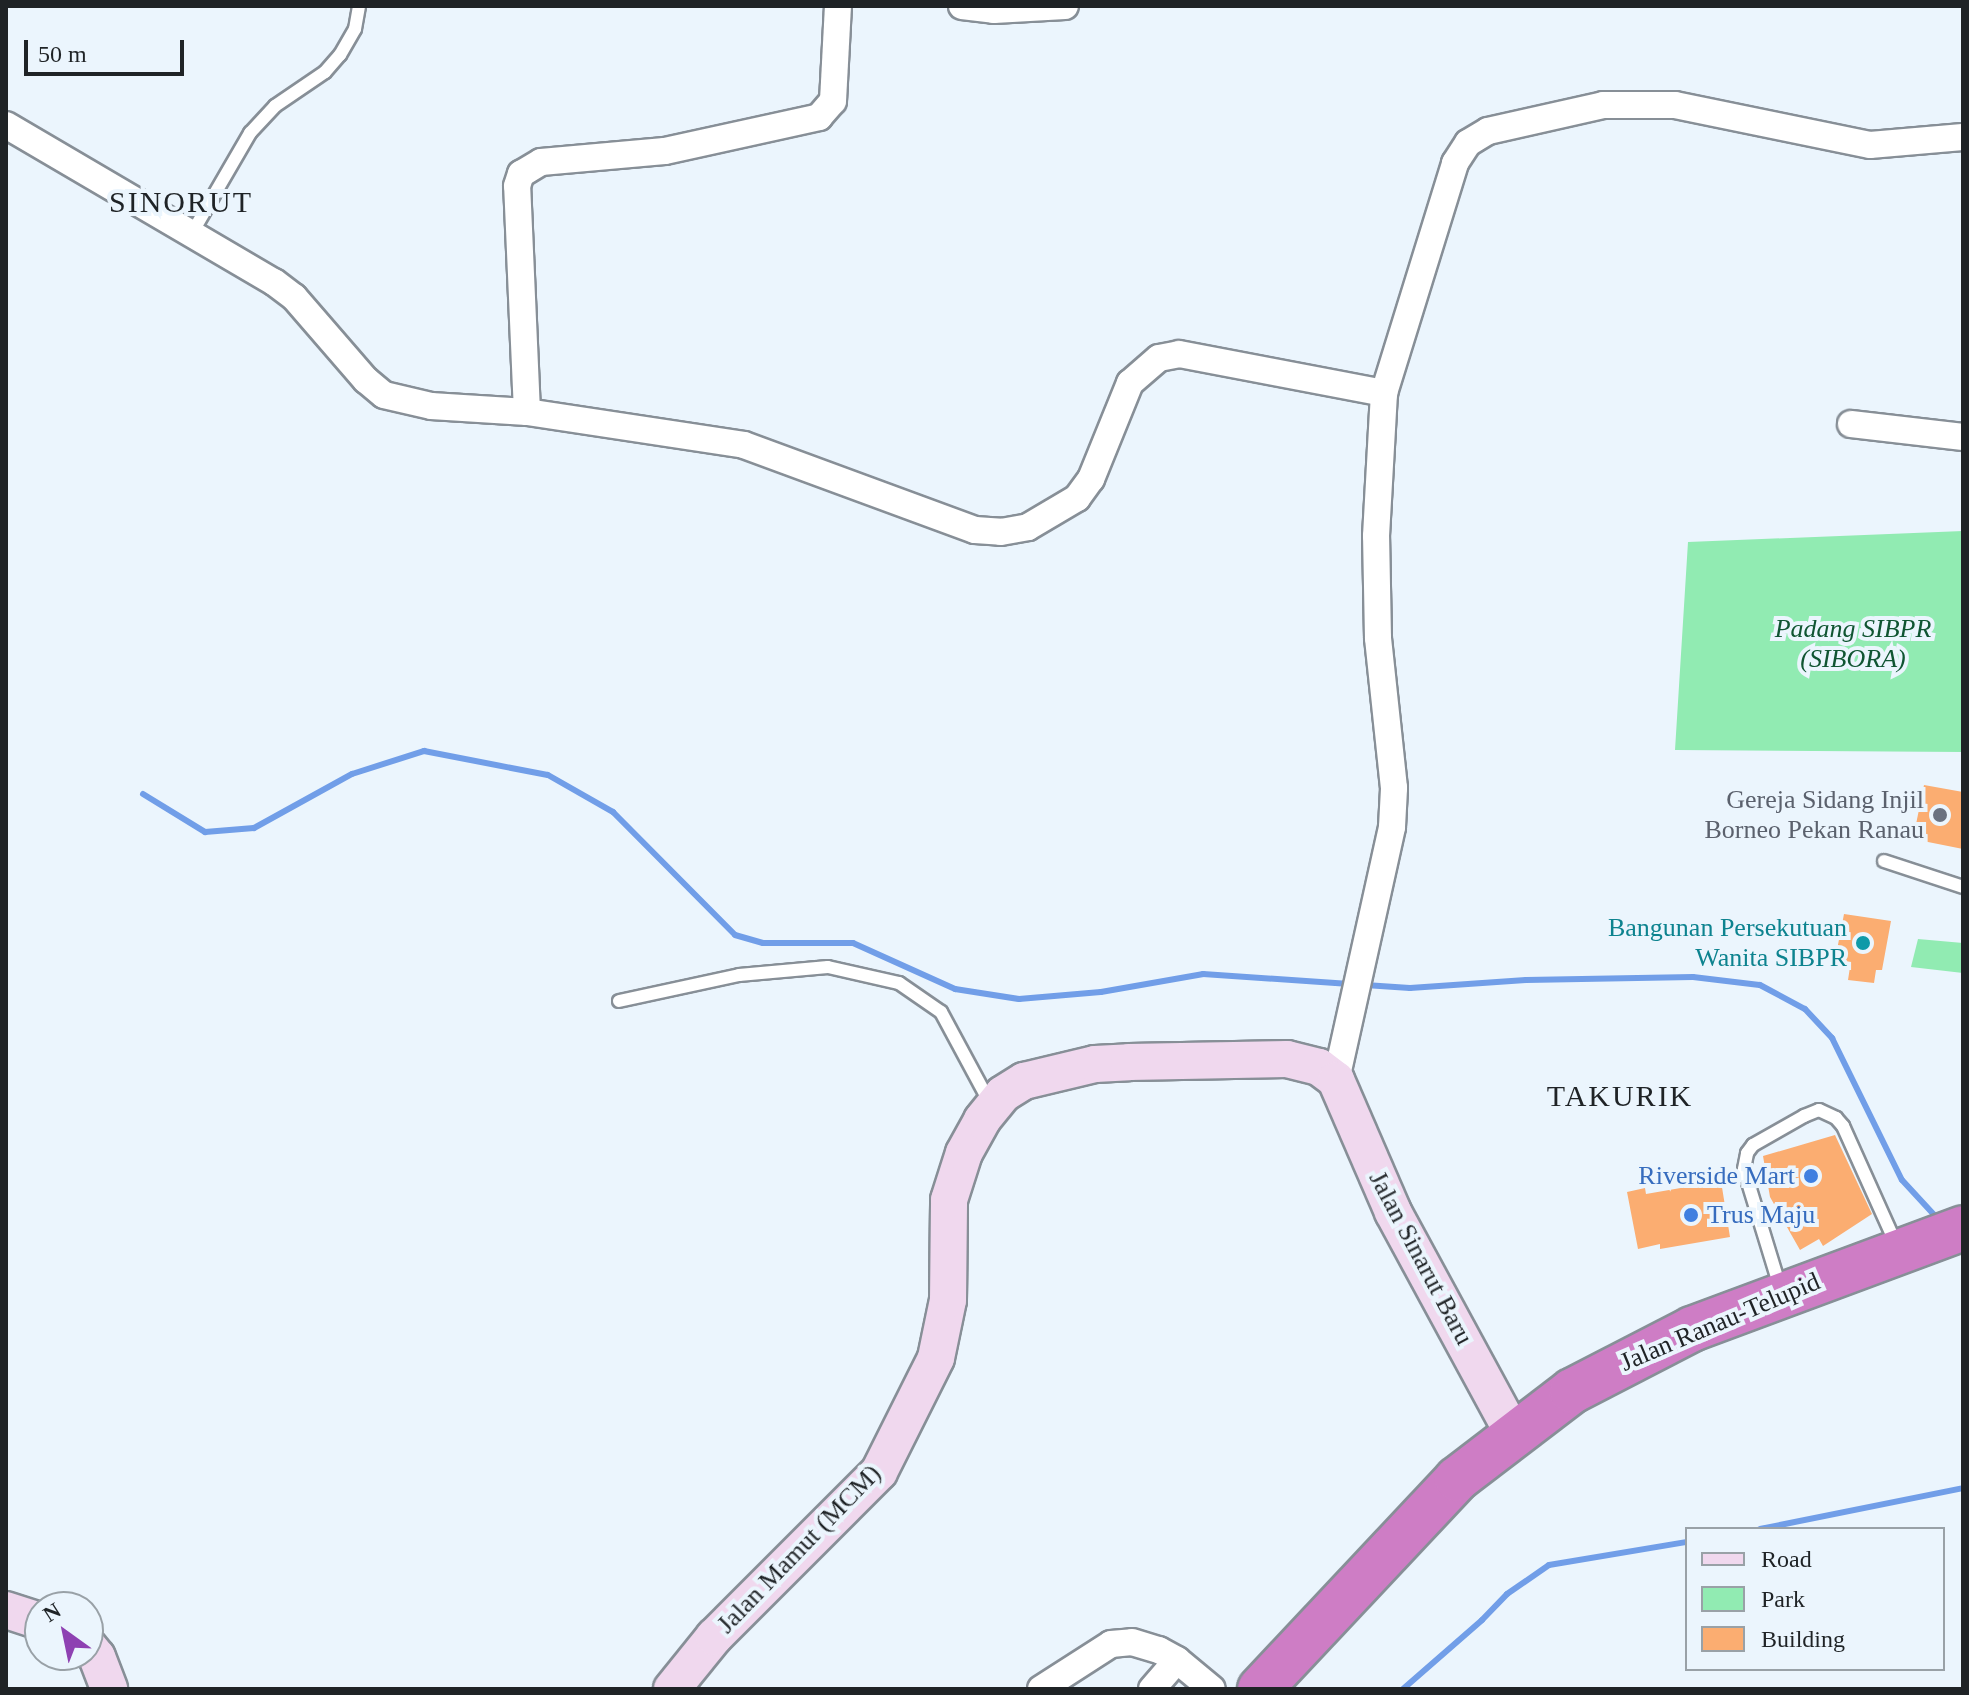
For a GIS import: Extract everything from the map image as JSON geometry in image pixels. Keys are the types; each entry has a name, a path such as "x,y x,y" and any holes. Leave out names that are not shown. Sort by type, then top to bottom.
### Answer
{"highway":[{"name":"Jalan Ranau-Telupid","path":"1260,1689 1457,1479 1513,1433 1572,1391 1692,1329 1963,1228"}],"street":[{"path":"527,412 517,186 521,174 541,162 665,151 819,117 833,101 838,6"},
{"path":"962,6 994,10 1065,6"},
{"path":"1336,1080 1353,1015 1392,827 1394,788 1377,598 1376,536 1384,393 1455,163 1468,143 1488,131 1603,105 1642,104 1675,105 1870,145 1963,137"},
{"path":"6,125 192,233 294,297 366,380 384,395 431,406 527,412 744,445 975,530 1001,532 1028,527 1077,498 1091,479 1130,383 1159,358 1179,354 1384,393"},
{"path":"1851,424 1963,437"},
{"name":"Jalan Mamut (MCM)","path":"672,1689 714,1637 879,1472 936,1358 948,1300 949,1200 964,1153 1003,1094 1024,1081 1095,1064 1287,1059 1319,1067 1336,1080"},
{"name":"Jalan Sinarut Baru","path":"1336,1080 1393,1212 1513,1433"},
{"path":"1041,1689 1111,1644 1132,1642 1159,1650 1177,1660 1212,1689"},
{"path":"1152,1689 1164,1671 1177,1660"}],"lane":[{"path":"192,233 250,133 275,106 325,72 340,55 355,29 359,6"},
{"path":"1884,861 1963,887"},
{"path":"619,1001 739,975 828,967 899,983 941,1012 992,1107"},
{"path":"1782,1294 1744,1169 1747,1153 1753,1145 1819,1110 1836,1118 1843,1126 1908,1247"}],"green space":[{"name":"Padang SIBPR (SIBORA)","path":"1963,531 1963,752 1675,750 1688,542"},
{"path":"1918,939 1963,943 1963,973 1911,967"}],"building":[{"name":"Gereja Sidang Injil Borneo Pekan Ranau","path":"1924,785 1963,792 1963,849 1913,839"},
{"name":"Bangunan Persekutuan Wanita SIBPR","path":"1844,914 1891,921 1882,970 1876,970 1874,983 1848,980 1850,967 1834,965"},
{"name":"Riverside Mart","path":"1835,1135 1872,1214 1823,1246 1819,1239 1800,1250 1770,1197 1763,1156"},
{"name":"Trus Maju","path":"1721,1181 1730,1237 1660,1249 1660,1244 1638,1249 1627,1192 1645,1188 1646,1194"}],"waterway":[{"path":"143,794 205,832 254,828 352,774 424,751 548,775 613,812 735,935 763,943 853,943 955,989 1019,999 1101,992 1203,974 1350,984"},
{"path":"1365,985 1410,988 1526,980 1693,977 1760,985 1805,1009 1832,1038 1902,1180 1938,1219"},
{"path":"1770,1527 1963,1488"},
{"path":"1403,1689 1507,1594 1549,1565 1685,1542"}],"place":[{"name":"Gereja Sidang Injil Borneo Pekan Ranau","path":"1940,815"},
{"name":"Bangunan Persekutuan Wanita SIBPR","path":"1863,943"},
{"name":"Riverside Mart","path":"1811,1176"},
{"name":"Trus Maju","path":"1691,1215"}],"district":[{"name":"SINORUT","path":"181,202"},
{"name":"TAKURIK","path":"1620,1096"}]}
